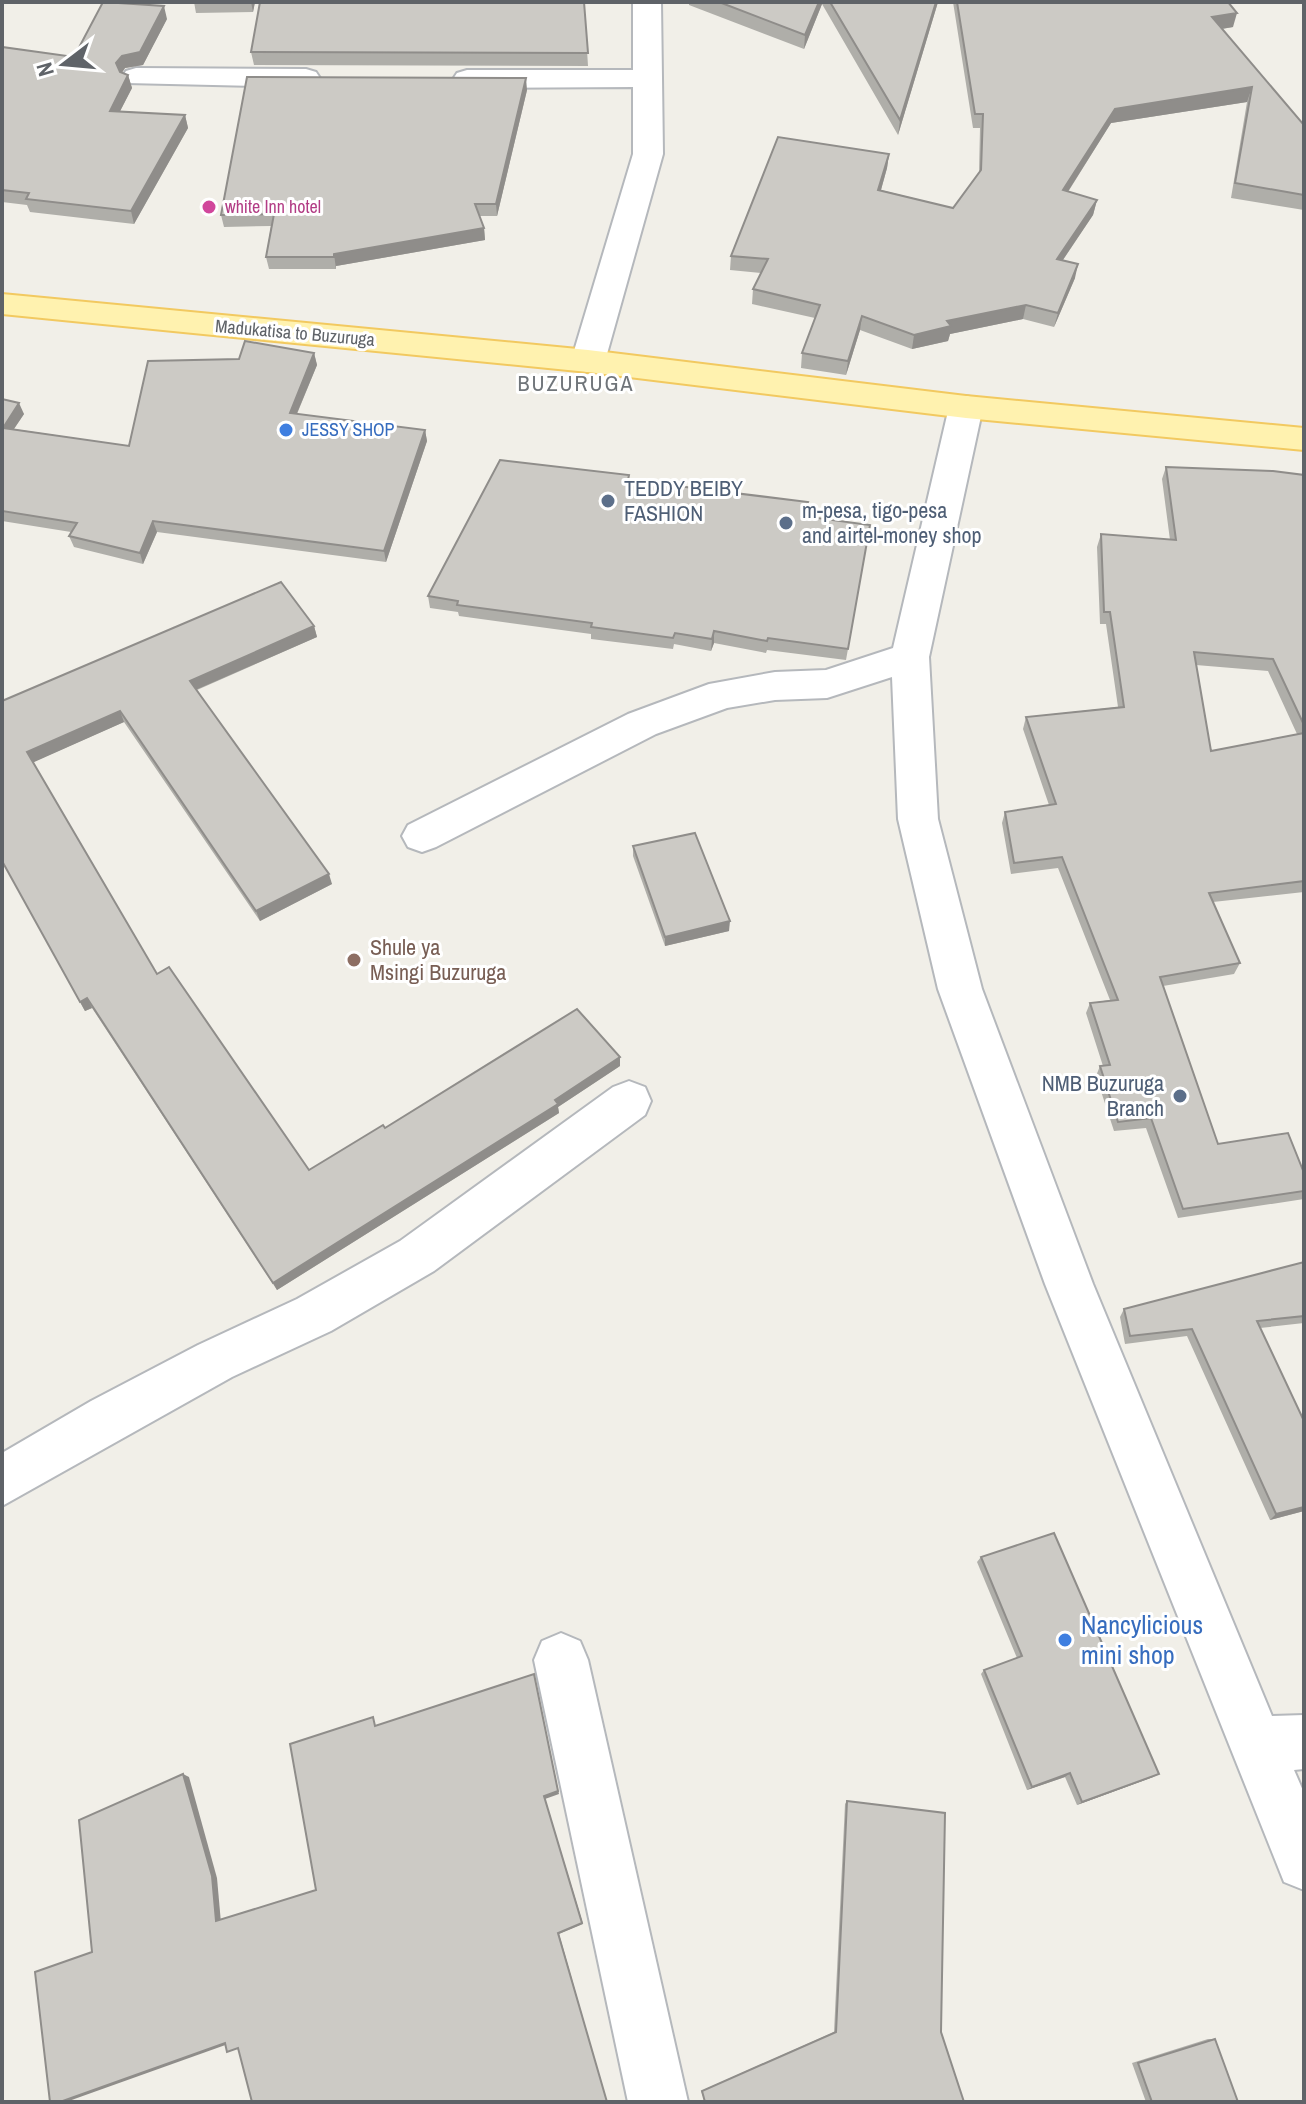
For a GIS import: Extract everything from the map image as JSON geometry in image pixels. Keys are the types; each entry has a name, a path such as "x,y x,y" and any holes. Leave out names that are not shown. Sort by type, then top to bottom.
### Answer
{"main road":[{"name":"Madukatisa to Buzuruga","path":"2,304 588,361 966,407 1304,439"}],"street":[{"path":"588,361 648,154 647,2"},
{"path":"136,77 339,79"},
{"path":"433,79 648,78"},
{"path":"966,407 910,657 918,819 960,989 1069,1284 1280,1743 1304,1862"},
{"path":"422,836 642,724 723,694 775,686 827,684 910,657"},
{"path":"2,1481 109,1418 215,1361 314,1315 417,1256 629,1101"},
{"path":"561,1660 658,2102"}],"building":[{"path":"103,2 164,6 140,52 122,56 116,63 120,72 128,75 110,111 185,115 131,211 26,199 29,193 2,190 2,47 74,57"},
{"path":"260,2 584,2 588,53 251,52"},
{"path":"719,2 819,2 805,35"},
{"path":"830,2 936,2 900,120"},
{"path":"957,2 1228,2 1237,13 1212,17 1304,125 1304,195 1235,183 1252,87 1115,109 1063,190 1097,200 1057,259 1078,264 1058,313 1026,305 947,321 951,326 914,335 862,316 848,361 802,353 820,305 753,289 768,259 731,256 778,137 889,154 878,190 953,208 981,170 983,114 975,114"},
{"path":"247,77 526,78 496,204 475,204 484,228 334,254 334,257 266,257 274,214 221,215"},
{"path":"245,341 314,353 290,413 425,430 384,551 153,521 140,553 69,536 77,523 2,511 2,399 19,403 3,428 129,446 148,361 239,359"},
{"path":"500,460 629,475 628,480 808,502 802,516 870,525 848,649 768,638 767,641 714,631 712,639 675,633 673,638 591,627 592,623 457,605 458,601 428,596"},
{"path":"1166,467 1304,475 1304,725 1273,659 1194,652 1211,751 1304,733 1304,881 1209,893 1240,963 1160,977 1218,1144 1288,1133 1304,1173 1304,1191 1183,1209 1151,1118 1118,1122 1100,1066 1110,1065 1090,1003 1118,1000 1062,857 1014,863 1005,812 1056,804 1026,717 1124,707 1110,612 1104,612 1101,534 1176,540"},
{"path":"281,582 314,626 190,681 329,874 256,911 120,711 27,752 157,974 169,967 309,1170 383,1125 385,1128 577,1009 620,1057 555,1100 558,1104 273,1283 87,998 80,1002 2,861 2,701"},
{"path":"695,833 730,921 665,937 633,846"},
{"path":"1304,1262 1304,1316 1257,1321 1304,1421 1304,1507 1276,1514 1192,1329 1130,1336 1124,1309"},
{"path":"1054,1533 1159,1774 1082,1802 1070,1773 1032,1787 984,1670 1022,1656 981,1557"},
{"path":"534,1674 558,1791 544,1796 582,1923 558,1933 607,2102 252,2102 238,2048 227,2052 225,2043 60,2102 50,2102 35,1972 92,1952 79,1820 183,1774 212,1876 216,1921 316,1890 290,1744 373,1717 375,1726"},
{"path":"847,1801 945,1813 941,2032 964,2102 705,2102 702,2091 836,2032"},
{"path":"1215,2039 1238,2102 1152,2102 1138,2063"}],"place":[{"name":"white Inn hotel","path":"209,207"},
{"name":"JESSY SHOP","path":"286,430"},
{"name":"TEDDY BEIBY FASHION","path":"608,501"},
{"name":"m-pesa, tigo-pesa and airtel-money shop","path":"786,523"},
{"name":"Shule ya Msingi Buzuruga","path":"354,960"},
{"name":"NMB Buzuruga Branch","path":"1180,1096"},
{"name":"Nancylicious mini shop","path":"1065,1640"}],"district":[{"name":"BUZURUGA","path":"576,383"}]}
